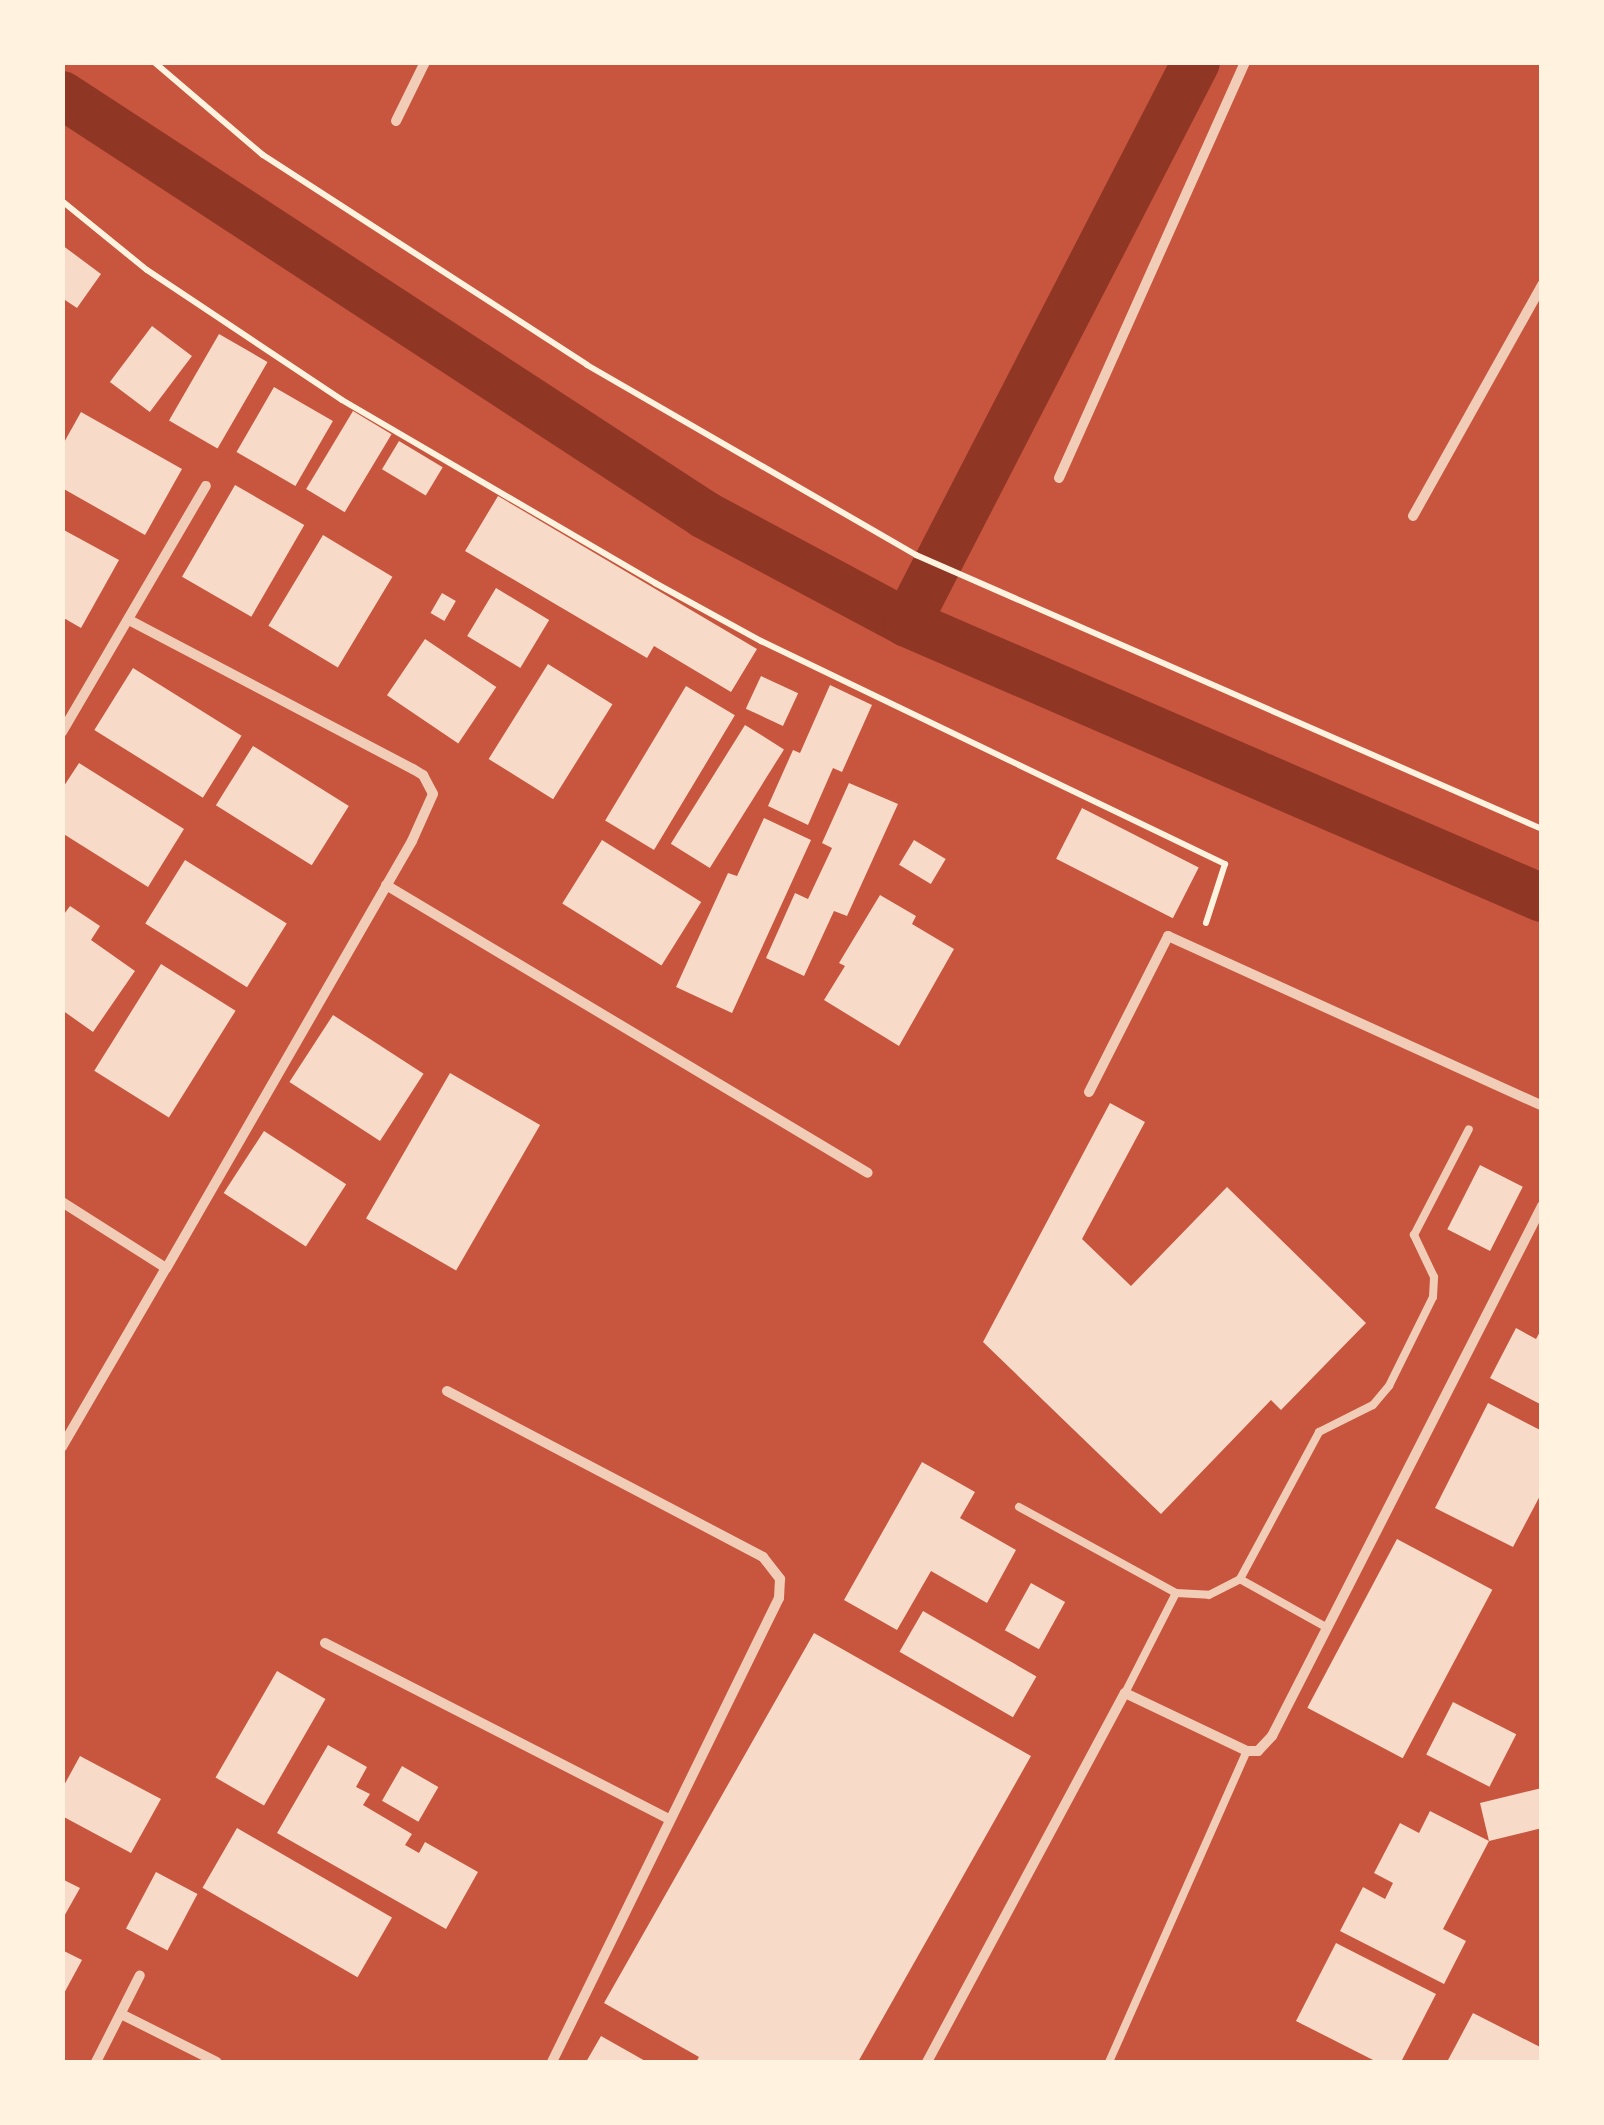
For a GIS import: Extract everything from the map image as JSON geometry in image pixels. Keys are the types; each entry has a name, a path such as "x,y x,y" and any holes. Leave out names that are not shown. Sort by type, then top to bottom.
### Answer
{"street":[{"path":"396,121 425,62"},
{"path":"1059,478 1245,62"},
{"path":"1413,516 1542,284"},
{"path":"62,732 206,486"},
{"path":"62,1447 429,810 432,794 424,775 129,620"},
{"path":"386,885 868,1172"},
{"path":"1089,1092 1168,936 1542,1106"},
{"path":"62,1202 166,1268"},
{"path":"927,2062 1125,1693 1247,1751 1258,1751 1272,1736 1324,1626 1542,1206"},
{"path":"448,1391 763,1557 776,1568 779,1598 552,2062"},
{"path":"325,1643 669,1819"},
{"path":"96,2062 140,1975"},
{"path":"121,2014 217,2062"}],"lane":[{"path":"1019,1507 1176,1593 1209,1595 1240,1579 1319,1432 1329,1424 1359,1414 1389,1386 1433,1297 1434,1276 1414,1235 1469,1129"},
{"path":"1240,1579 1324,1626"},
{"path":"1125,1693 1176,1593"},
{"path":"1109,2062 1247,1751"}],"path":[{"path":"154,62 262,155 522,323 916,556 1542,829"},
{"path":"62,201 147,270 342,400 654,582 761,640 1225,864 1204,929"}],"building":[{"path":"62,245 101,274 77,308 62,298"},
{"path":"152,326 192,356 150,412 110,382"},
{"path":"219,334 267,362 217,449 169,421"},
{"path":"274,387 333,421 295,486 236,452"},
{"path":"353,411 392,434 345,512 306,489"},
{"path":"81,412 182,469 145,535 62,488 62,446"},
{"path":"399,441 443,467 426,496 382,469"},
{"path":"235,485 304,525 251,617 182,577"},
{"path":"498,496 757,649 731,692 654,646 647,658 465,551"},
{"path":"62,529 119,560 81,628 62,617"},
{"path":"323,535 392,577 338,668 268,626"},
{"path":"496,588 549,620 520,668 467,636"},
{"path":"442,593 456,601 444,621 430,613"},
{"path":"425,639 496,687 458,743 387,695"},
{"path":"548,664 612,704 553,799 489,759"},
{"path":"133,668 242,736 203,798 94,730"},
{"path":"761,676 798,693 783,726 746,709"},
{"path":"830,685 872,705 842,772 833,768 808,825 768,806 793,750 800,753"},
{"path":"686,686 735,715 654,850 605,821"},
{"path":"745,725 784,749 710,868 671,844"},
{"path":"253,746 349,806 312,865 216,805"},
{"path":"79,763 184,829 148,887 62,833 62,789"},
{"path":"849,783 898,804 847,916 834,911 804,976 766,958 795,893 808,899 832,848 822,843"},
{"path":"1082,808 1199,867 1173,918 1056,859"},
{"path":"764,818 811,840 732,1013 676,987 728,873 737,876"},
{"path":"602,840 701,902 661,966 562,904"},
{"path":"914,840 946,859 931,884 899,865"},
{"path":"185,860 287,924 247,987 145,924"},
{"path":"880,895 916,916 912,924 954,949 899,1046 824,1000 845,966 839,963"},
{"path":"70,906 100,926 91,940 135,971 93,1032 62,1010 62,917"},
{"path":"161,964 236,1011 169,1117 94,1071"},
{"path":"333,1015 424,1074 380,1141 289,1082"},
{"path":"450,1073 540,1125 456,1270 366,1218"},
{"path":"1110,1103 1145,1122 1082,1239 1131,1286 1227,1187 1366,1323 1281,1410 1271,1400 1161,1514 983,1342"},
{"path":"264,1131 346,1184 306,1246 224,1193"},
{"path":"1480,1165 1523,1187 1490,1251 1447,1229"},
{"path":"1516,1328 1536,1339 1542,1328 1542,1405 1490,1378"},
{"path":"1488,1403 1542,1431 1542,1492 1513,1547 1435,1508"},
{"path":"922,1462 975,1492 960,1518 1016,1550 987,1603 931,1571 897,1630 844,1600"},
{"path":"1397,1539 1492,1590 1403,1758 1307,1708"},
{"path":"1031,1583 1065,1602 1039,1649 1005,1630"},
{"path":"923,1611 1036,1676 1013,1717 900,1652"},
{"path":"814,1633 1031,1756 858,2062 696,2062 699,2057 604,2003"},
{"path":"277,1671 325,1699 264,1806 216,1778"},
{"path":"1453,1702 1516,1734 1489,1787 1426,1755"},
{"path":"328,1745 367,1767 356,1787 370,1794 363,1805 412,1834 405,1845 419,1853 425,1842 478,1872 446,1929 277,1833"},
{"path":"80,1756 161,1799 131,1853 62,1816 62,1789"},
{"path":"402,1766 438,1787 418,1822 382,1801"},
{"path":"1542,1788 1542,1828 1489,1841 1480,1803"},
{"path":"1430,1811 1489,1841 1443,1929 1466,1941 1444,1984 1340,1931 1363,1887 1385,1899 1393,1883 1374,1873 1400,1823 1419,1833"},
{"path":"237,1828 392,1918 358,1977 202,1888"},
{"path":"156,1872 197,1894 167,1951 126,1929"},
{"path":"62,1879 80,1888 62,1920"},
{"path":"1336,1943 1436,1994 1401,2062 1377,2062 1296,2021"},
{"path":"62,1950 82,1960 62,1997"},
{"path":"1473,2013 1542,2048 1542,2062 1447,2062"},
{"path":"601,2036 647,2062 586,2062"}],"waterway":[{"path":"907,623 1196,62"},
{"path":"62,95 705,515 907,623 1542,898"}]}
